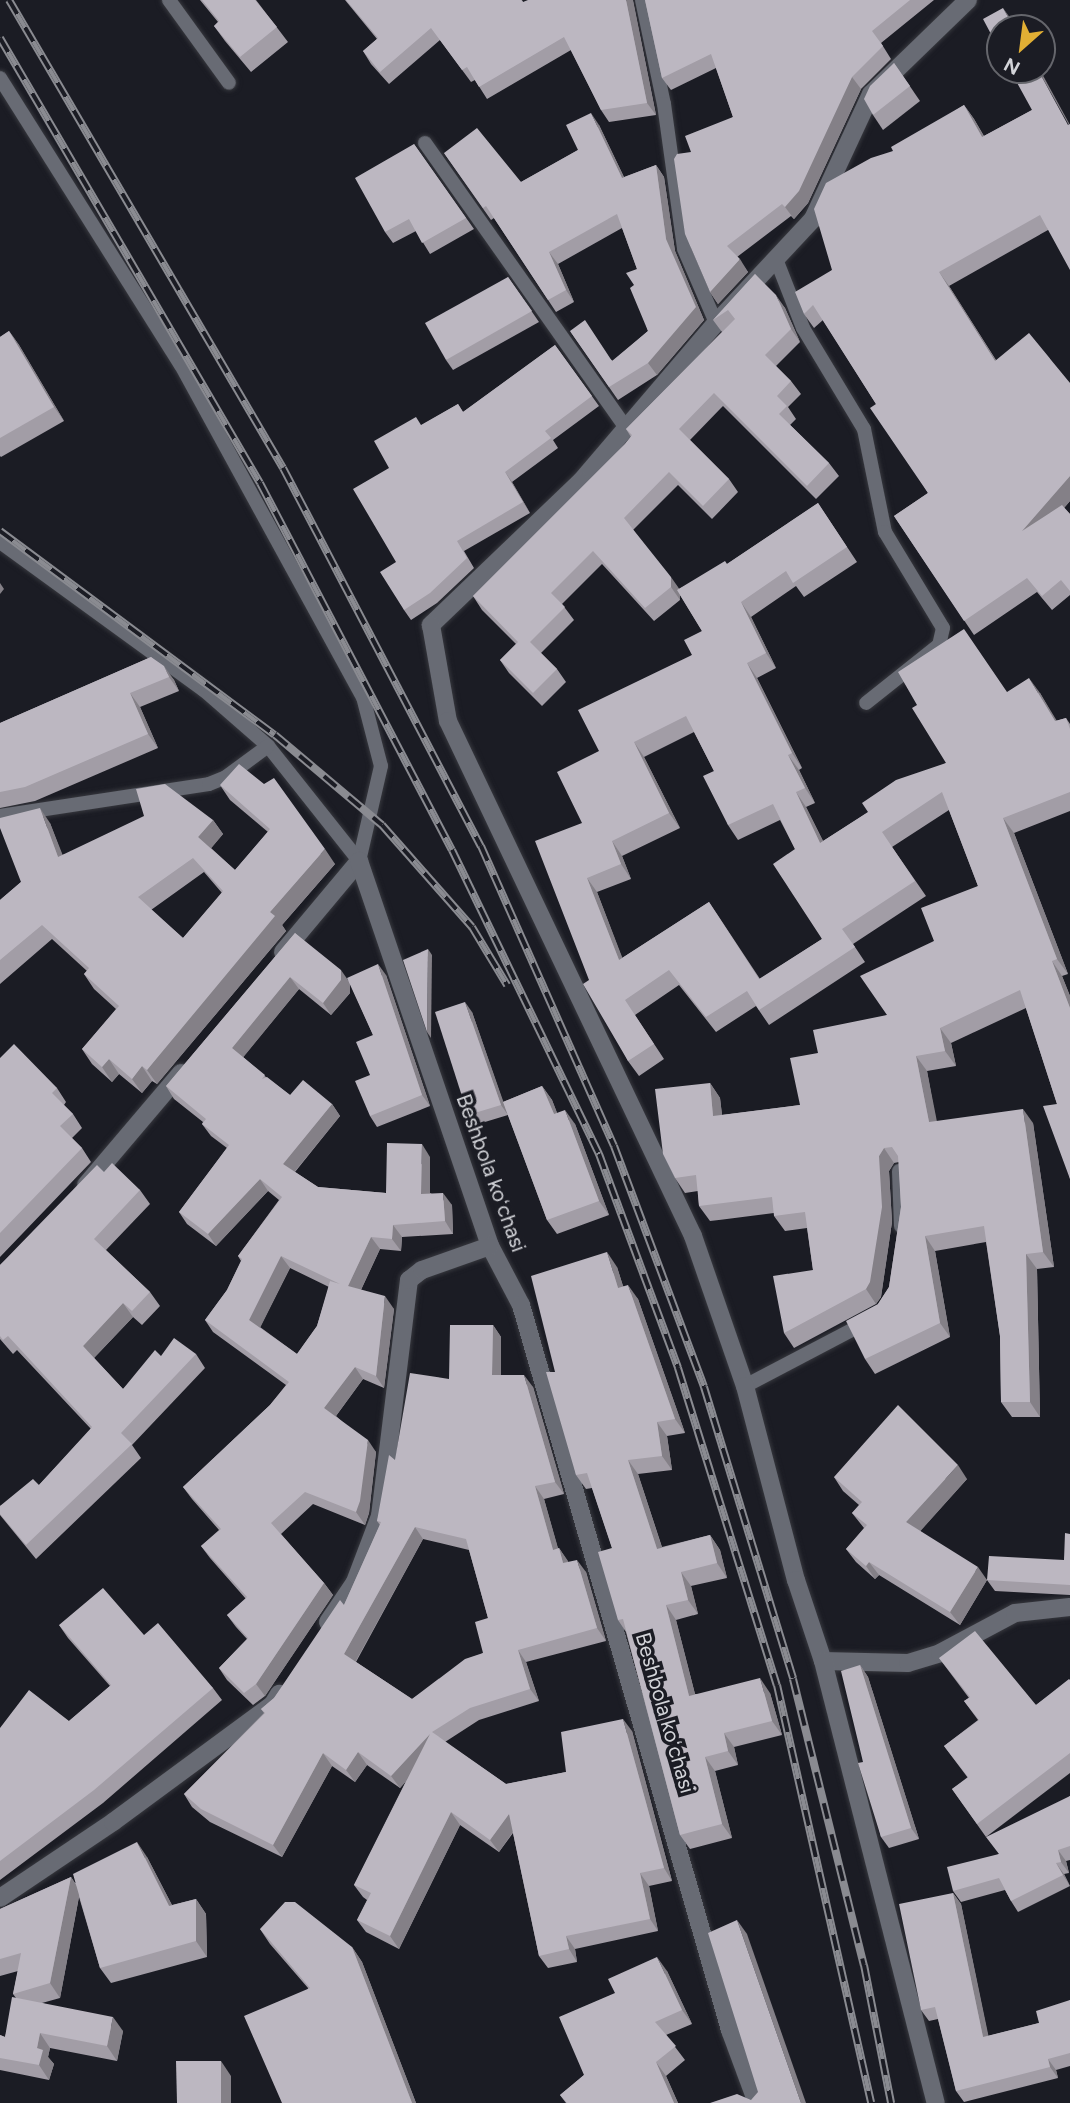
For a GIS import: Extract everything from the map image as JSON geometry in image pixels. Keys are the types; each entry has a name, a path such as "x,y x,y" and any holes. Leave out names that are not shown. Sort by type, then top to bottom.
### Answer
{"street":[{"path":"936,2103 823,1661 796,1580 745,1387 693,1236 448,721 431,625 580,482 716,323 813,219 871,94 968,0"},
{"path":"271,967 359,861"},
{"name":"Beshbola koʻchasi","path":"359,861 490,1246 521,1305 730,2030 757,2103"},
{"path":"74,1197 190,1062"},
{"path":"316,1640 355,1581 380,1516 409,1280 422,1270 490,1246"},
{"path":"823,1661 908,1663 940,1653 1015,1613 1070,1607"},
{"path":"0,1898 113,1822 273,1704 292,1674"}],"lane":[{"path":"169,0 229,83"},
{"path":"642,0 664,104 684,249 716,323"},
{"path":"0,78 181,365 362,697 380,766 359,861"},
{"path":"425,143 626,428"},
{"path":"776,258 803,328 864,429 885,532 943,628 939,645 866,703"},
{"path":"0,542 204,690 268,746 359,861"},
{"path":"0,816 209,784 226,777 268,746"},
{"path":"898,1248 899,1171"},
{"path":"745,1387 883,1311"}],"building":[{"path":"202,0 255,0 277,27 240,57 214,26 219,21"},
{"path":"346,0 626,0 647,103 601,110 564,37 479,87 467,67 462,70 431,28 380,72 363,51 378,38"},
{"path":"645,0 910,0 872,31 883,46 852,77 799,191 785,207 782,204 727,246 740,259 710,292 685,234 674,159 677,154 691,152 685,136 733,117 711,54 662,78"},
{"path":"1003,8 1006,14 992,14"},
{"path":"894,63 910,86 873,115 864,99 870,86"},
{"path":"1018,84 1046,84 1068,125 1070,124 1070,270 1040,215 939,272 995,361 1029,333 1070,383 1070,476 1022,531 1062,505 1070,514 1070,591 1061,580 1042,596 1027,578 964,621 894,516 928,493 870,408 876,404 813,305 804,314 795,292 832,270 814,209 826,183 871,158 893,151 891,147 964,105 982,137 1032,110"},
{"path":"591,113 622,178 656,165 666,239 696,307 648,363 609,387 570,331 585,320 612,361 648,331 630,288 634,285 626,273 637,269 617,214 549,252 566,290 548,300 486,206 483,208 444,153 477,128 521,182 578,150 566,125"},
{"path":"414,144 466,218 422,243 409,219 385,232 355,178"},
{"path":"755,274 776,295 791,329 765,355 791,381 777,396 787,406 779,414 829,463 807,486 714,393 679,429 729,479 703,506 669,472 624,518 671,577 671,587 645,608 593,551 551,593 565,607 530,642 557,669 533,693 500,660 518,642 473,596 625,444 632,435 626,429 735,319 728,310 713,320"},
{"path":"508,277 532,311 446,360 425,323"},
{"path":"9,331 54,407 0,438 0,337"},
{"path":"555,345 592,396 545,431 551,438 505,472 523,502 457,541 467,558 430,593 404,610 380,572 396,562 353,489 389,468 374,441 416,417 421,425 458,404 463,412"},
{"path":"818,503 847,547 793,583 786,571 741,602 766,653 747,663 792,753 788,755 805,788 796,792 820,843 868,812 862,803 896,780 946,763 912,708 917,705 898,672 964,629 1007,692 1029,678 1055,721 1066,718 1070,729 1070,792 1003,818 1057,959 1052,961 1070,1008 1070,1179 1043,1106 1057,1104 1020,990 940,1028 945,1051 916,1056 929,1122 1023,1109 1043,1252 1026,1254 1030,1402 1001,1402 1000,1336 984,1226 925,1236 940,1323 865,1359 846,1321 878,1304 889,1287 901,1207 898,1156 892,1147 884,1148 879,1156 882,1207 870,1282 866,1289 784,1333 773,1276 813,1270 805,1212 774,1216 772,1197 699,1206 696,1175 675,1178 663,1154 655,1089 710,1083 713,1116 800,1105 790,1058 818,1053 813,1030 887,1015 860,976 934,941 921,908 978,886 942,792 882,832 915,881 842,929 855,947 759,1010 747,991 706,1017 669,970 625,1000 654,1044 628,1061 583,984 589,980 535,841 582,823 557,772 599,751 578,710 692,655 684,640 702,631 677,590 725,561 727,564","holes":["686,716 714,771 703,776 728,825 773,804 795,849 773,864 822,939 759,979 709,902 619,960 587,878 621,864 612,841 669,813 634,742"]},
{"path":"151,657 164,666 169,677 130,693 148,734 25,787 0,792 0,723"},
{"path":"239,764 264,784 274,778 325,849 270,912 275,916 147,1070 142,1066 132,1079 109,1059 102,1067 82,1049 119,1006 84,974 89,968 42,925 0,960 0,900 21,882 0,828 0,818 40,808 58,857 144,816 136,789 165,784 213,820 198,837 235,870 270,829 220,785","holes":["193,858 223,891 183,938 138,897"]},
{"path":"295,933 341,970 341,980 323,1003 290,977 232,1048 265,1075 262,1079 267,1077 290,1095 303,1080 332,1104 283,1164 318,1187 386,1193 387,1143 422,1144 421,1194 443,1193 445,1221 393,1225 392,1239 371,1237 348,1286 385,1296 376,1376 355,1367 324,1408 368,1440 360,1501 356,1512 305,1492 271,1523 324,1583 256,1684 244,1693 219,1668 248,1638 227,1615 247,1597 201,1546 221,1529 183,1487 270,1405 289,1382 205,1320 227,1290 242,1259 238,1256 282,1197 260,1179 208,1234 179,1212 229,1145 202,1124 206,1119 166,1086","holes":["281,1256 340,1284 330,1281 317,1326 297,1354 249,1320"]},
{"path":"428,949 427,1032 403,960"},
{"path":"378,964 422,1095 370,1116 355,1081 370,1075 356,1042 373,1035 347,978"},
{"path":"465,1002 501,1105 468,1115 435,1012"},
{"path":"14,1044 57,1088 52,1093 73,1114 60,1126 82,1148 0,1233 0,1058"},
{"path":"542,1086 554,1114 565,1110 599,1201 547,1220 503,1102"},
{"path":"112,1163 140,1190 94,1239 150,1292 132,1311 123,1303 83,1346 123,1389 155,1350 161,1356 174,1338 196,1354 121,1433 132,1444 26,1545 0,1514 0,1506 33,1479 39,1485 92,1427 8,1336 3,1340 0,1336 0,1265 97,1165 104,1172"},
{"path":"607,1252 618,1288 628,1285 675,1419 657,1422 662,1456 628,1460 657,1549 710,1535 717,1563 681,1572 688,1600 666,1605 689,1696 760,1678 772,1721 724,1733 728,1751 705,1757 722,1824 680,1835 623,1619 618,1620 598,1552 612,1548 587,1473 576,1475 546,1372 555,1372 531,1276"},
{"path":"450,1325 493,1325 492,1375 524,1375 555,1482 535,1486 553,1550 559,1548 563,1563 577,1560 597,1628 518,1650 530,1689 470,1708 432,1732 506,1784 566,1772 561,1732 623,1719 664,1868 640,1873 650,1919 566,1936 569,1949 539,1956 509,1814 490,1840 451,1812 390,1936 357,1920 371,1893 354,1885 430,1734 391,1776 358,1752 346,1770 323,1753 273,1845 201,1809 184,1794 265,1713 261,1709 274,1698 340,1600 344,1605 381,1522 377,1521 389,1455 395,1460 410,1373 449,1379","holes":["415,1527 466,1539 488,1618 475,1622 483,1653 465,1659 412,1699 344,1654"]},
{"path":"898,1405 958,1465 906,1522 978,1567 950,1612 869,1562 866,1566 846,1549 867,1525 852,1513 862,1502 834,1477"},
{"path":"1065,1533 1070,1534 1070,1585 987,1580 989,1556 1064,1560"},
{"path":"103,1588 144,1635 158,1623 213,1688 94,1790 0,1861 0,1728 29,1690 69,1721 111,1685 59,1625"},
{"path":"975,1631 1036,1705 1070,1680 1070,1753 977,1824 952,1789 968,1777 944,1746 979,1720 964,1701 970,1697 939,1658"},
{"path":"860,1665 911,1828 881,1837 858,1763 863,1762 841,1671"},
{"path":"1070,1796 1070,1846 1058,1850 1061,1862 1056,1863 1063,1875 1011,1901 999,1878 953,1891 947,1867 999,1854 986,1837"},
{"path":"137,1842 169,1906 196,1899 196,1941 100,1968 73,1874"},
{"path":"71,1877 50,1983 13,1994 21,1953 0,1959 0,1909"},
{"path":"953,1893 983,2037 1039,2023 1036,2011 1070,2000 1070,2053 1048,2059 1050,2067 956,2091 935,2007 921,2010 899,1904"},
{"path":"285,1902 295,1902 352,1947 412,2103 282,2103 244,2016 310,1988 260,1929"},
{"path":"737,1920 801,2103 710,2103 737,2094 751,2100 758,2092 708,1933"},
{"path":"657,1957 682,2010 655,2022 676,2046 656,2062 674,2103 567,2103 560,2095 584,2075 559,2017 615,1993 608,1979"},
{"path":"12,1997 113,2017 107,2046 40,2033 37,2048 43,2050 39,2065 0,2058 0,2035 5,2037"},
{"path":"176,2061 221,2061 221,2103 177,2103"}],"railway":[{"path":"9,0 283,468 481,846 614,1146 704,1387 793,1679 864,1965 891,2103"},
{"path":"0,38 260,483 452,850 599,1154 678,1368 777,1685 871,2103"},
{"path":"0,531 275,735 382,825 472,927 507,985"}]}
